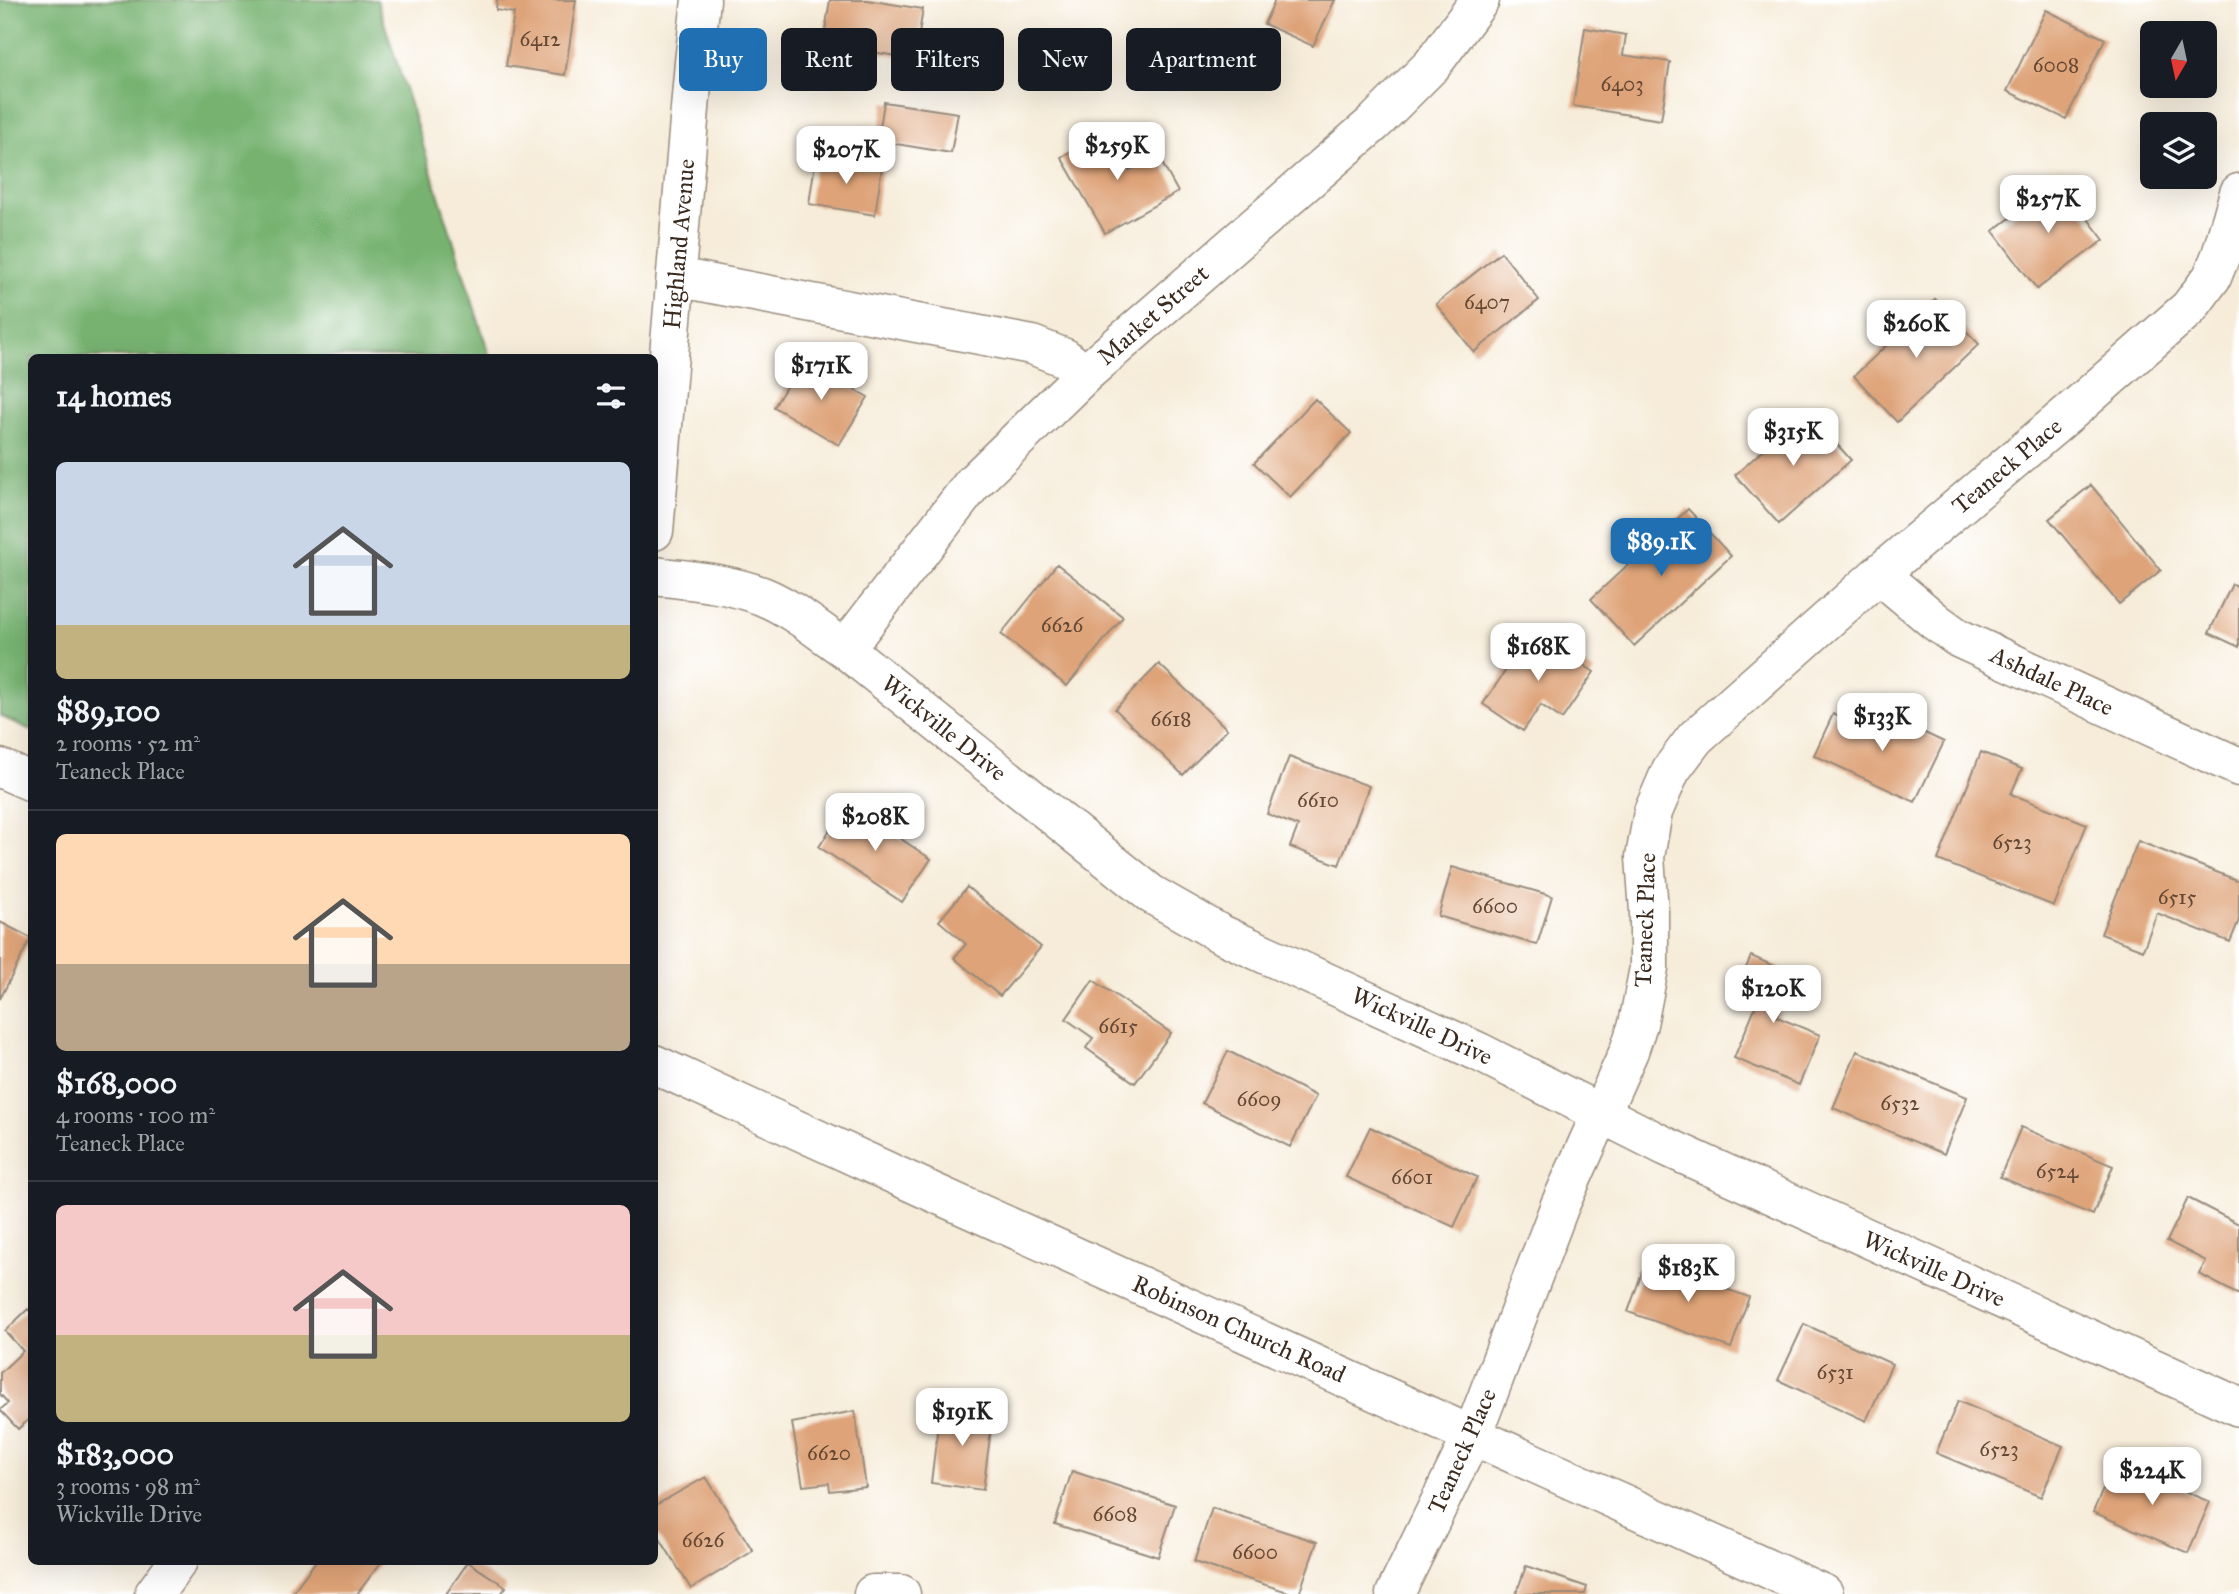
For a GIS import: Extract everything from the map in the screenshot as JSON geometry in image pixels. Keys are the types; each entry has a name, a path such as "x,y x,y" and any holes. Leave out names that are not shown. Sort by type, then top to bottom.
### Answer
{"street":[{"name":"Highland Avenue","path":"658,485 701,0"},
{"name":"Market Street","path":"845,649 973,483 1085,374 1374,123 1432,65 1480,0"},
{"name":"Teaneck Place","path":"1395,1594 1473,1434 1560,1205 1629,1051 1638,1024 1649,968 1645,857 1653,812 1671,770 1695,738 1879,574 2189,308 2212,277 2239,193"},
{"path":"676,277 1031,345 1065,358 1085,374"},
{"name":"Ashdale Place","path":"1879,574 1958,638 2239,767"},
{"name":"Wickville Drive","path":"658,576 722,584 764,597 803,619 845,649 1151,894 1221,934 1479,1052 1665,1146 2239,1407"},
{"path":"0,768 28,780"},
{"name":"Robinson Church Road","path":"658,1066 1824,1594"},
{"path":"155,1594 175,1565"},
{"path":"873,1594 901,1594"}],"green space":[{"path":"0,0 377,0 489,354 28,354 28,729 0,716"}],"building":[{"path":"497,0 576,0 565,75 506,66 514,13 496,10"},
{"path":"830,0 867,0 923,9 920,28 891,28 891,55 877,53 877,28 826,28"},
{"path":"1275,0 1335,0 1313,46 1281,32 1281,28 1264,24"},
{"path":"2046,10 2105,39 2066,119 2007,91"},
{"path":"1585,28 1626,35 1623,55 1670,62 1661,120 1573,106"},
{"path":"884,102 958,113 951,153 878,141"},
{"path":"1106,131 1129,171 1157,154 1178,192 1105,233 1061,157"},
{"path":"816,157 882,167 875,215 809,204"},
{"path":"2059,181 2104,240 2037,289 1993,231"},
{"path":"1501,252 1539,300 1474,352 1436,304"},
{"path":"1935,299 1979,344 1897,422 1854,376"},
{"path":"802,360 868,397 839,445 774,407"},
{"path":"1315,399 1351,433 1290,497 1254,463"},
{"path":"1807,411 1851,460 1779,524 1735,475"},
{"path":"2091,485 2161,570 2119,604 2049,519"},
{"path":"1688,509 1731,556 1634,646 1591,599"},
{"path":"1057,564 1123,617 1067,686 1001,634"},
{"path":"2232,584 2239,587 2239,647 2209,633"},
{"path":"1533,630 1594,672 1562,719 1541,705 1523,731 1483,704"},
{"path":"1159,664 1227,729 1183,775 1115,709"},
{"path":"1882,713 1944,742 1915,802 1814,755 1833,714 1873,732"},
{"path":"1981,752 2022,769 2011,794 2087,824 2054,906 1938,860"},
{"path":"1289,757 1369,786 1339,865 1290,847 1298,826 1267,814"},
{"path":"847,803 931,859 902,902 819,847"},
{"path":"2138,841 2239,881 2239,920 2230,942 2157,913 2143,950 2101,934"},
{"path":"1452,867 1552,896 1537,945 1438,916"},
{"path":"967,887 1041,947 1000,996 954,958 966,944 939,921"},
{"path":"0,922 28,936 28,944 0,999"},
{"path":"1751,956 1795,975 1777,1017 1820,1035 1799,1085 1734,1058 1756,1005 1734,996"},
{"path":"1093,980 1171,1033 1135,1083 1086,1048 1093,1038 1066,1019"},
{"path":"1228,1051 1316,1096 1290,1147 1202,1103"},
{"path":"1857,1051 1967,1097 1944,1154 1833,1108"},
{"path":"1370,1127 1477,1177 1454,1227 1346,1177"},
{"path":"2021,1127 2113,1166 2093,1215 2000,1177"},
{"path":"2188,1198 2239,1224 2239,1295 2199,1274 2206,1261 2167,1241"},
{"path":"1646,1261 1749,1297 1731,1348 1628,1312"},
{"path":"28,1309 28,1420 18,1429 0,1410 8,1403 0,1394 0,1373 23,1351 5,1331"},
{"path":"1804,1324 1892,1364 1866,1421 1778,1380"},
{"path":"1958,1401 2063,1446 2041,1497 1936,1453"},
{"path":"940,1407 993,1414 983,1490 931,1483"},
{"path":"855,1411 866,1487 830,1491 829,1483 803,1486 792,1423"},
{"path":"2115,1462 2210,1502 2188,1553 2093,1512"},
{"path":"1072,1471 1175,1505 1158,1557 1055,1524"},
{"path":"706,1477 753,1551 691,1589 658,1535 658,1504"},
{"path":"1212,1508 1317,1542 1299,1594 1194,1562"},
{"path":"313,1565 379,1565 357,1594 292,1593"},
{"path":"466,1565 473,1565 506,1587 501,1594 446,1594"},
{"path":"1526,1566 1587,1587 1585,1594 1516,1594"}]}
